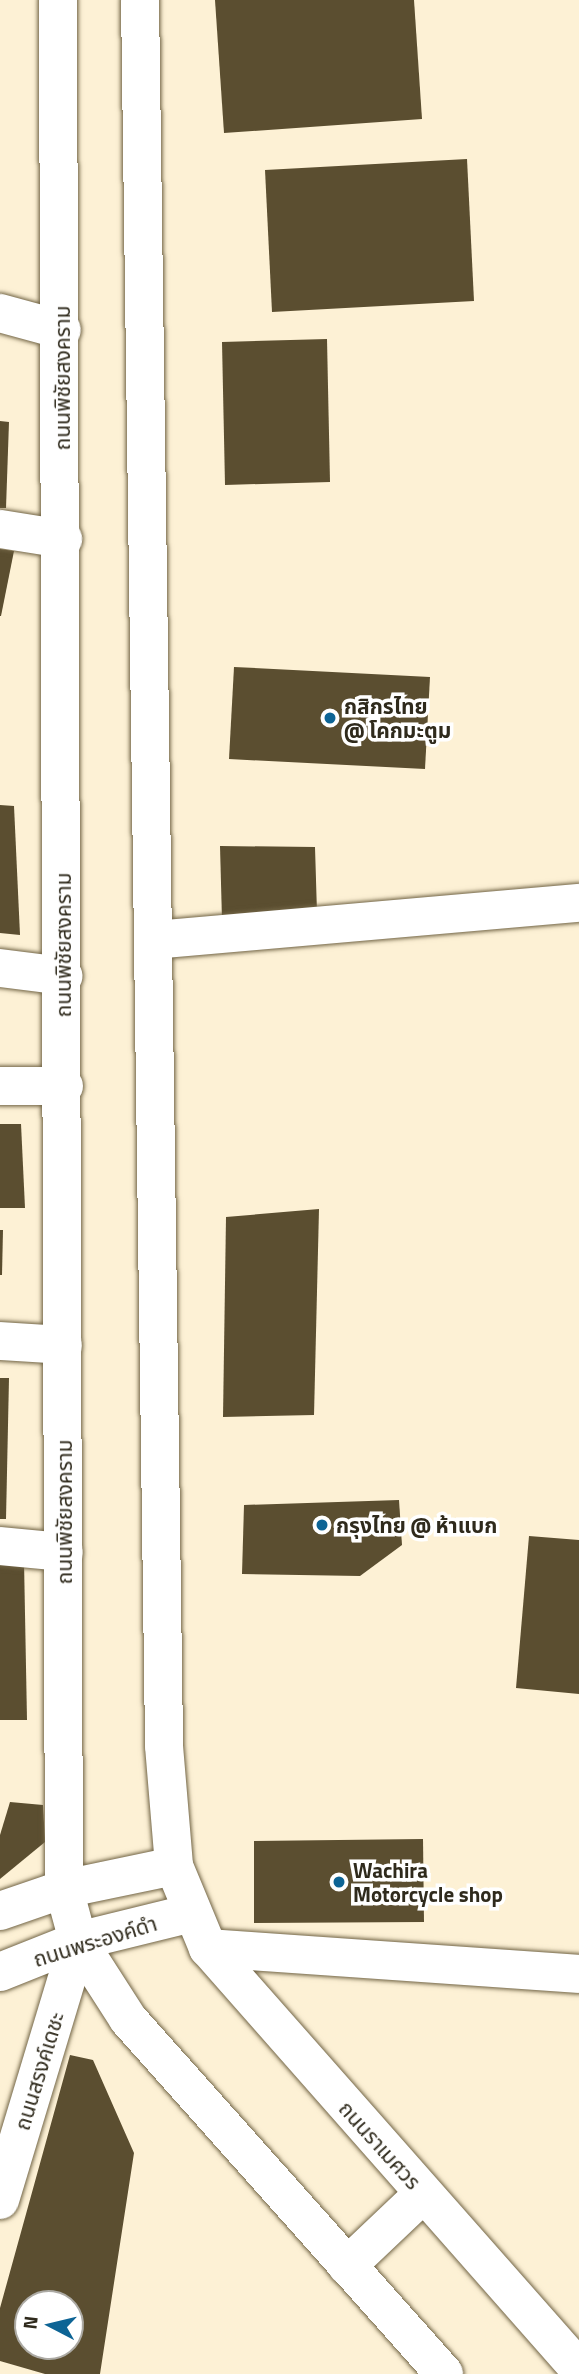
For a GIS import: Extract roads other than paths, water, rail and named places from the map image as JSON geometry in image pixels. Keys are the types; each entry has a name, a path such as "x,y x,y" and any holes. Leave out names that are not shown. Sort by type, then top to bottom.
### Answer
{"main road":[{"name":"ถนนพิชัยสงคราม","path":"58,0 63,539 64,1889 78,1941"},
{"path":"0,1911 64,1889 174,1866 164,1746 140,0"},
{"path":"0,313 62,330"},
{"path":"0,529 63,539"},
{"path":"154,940 579,903"},
{"path":"0,968 63,976"},
{"path":"0,1086 64,1086"},
{"path":"0,1340 64,1345"},
{"path":"0,1546 64,1552"},
{"name":"ถนนราเมศวร","path":"174,1866 208,1948 579,2369"},
{"name":"ถนนพระองค์ดำ","path":"0,1972 78,1941 192,1913"},
{"path":"78,1941 128,2019 444,2374"},
{"name":"ถนนสรงค์เดชะ","path":"0,2200 78,1941"},
{"path":"208,1948 579,1974"},
{"path":"347,2266 423,2194"}],"place":[{"name":"กสิกรไทย @ โคกมะตูม","path":"330,718"},
{"name":"กรุงไทย @ ห้าแบก","path":"322,1525"},
{"name":"Wachira Motorcycle shop","path":"339,1882"}]}
